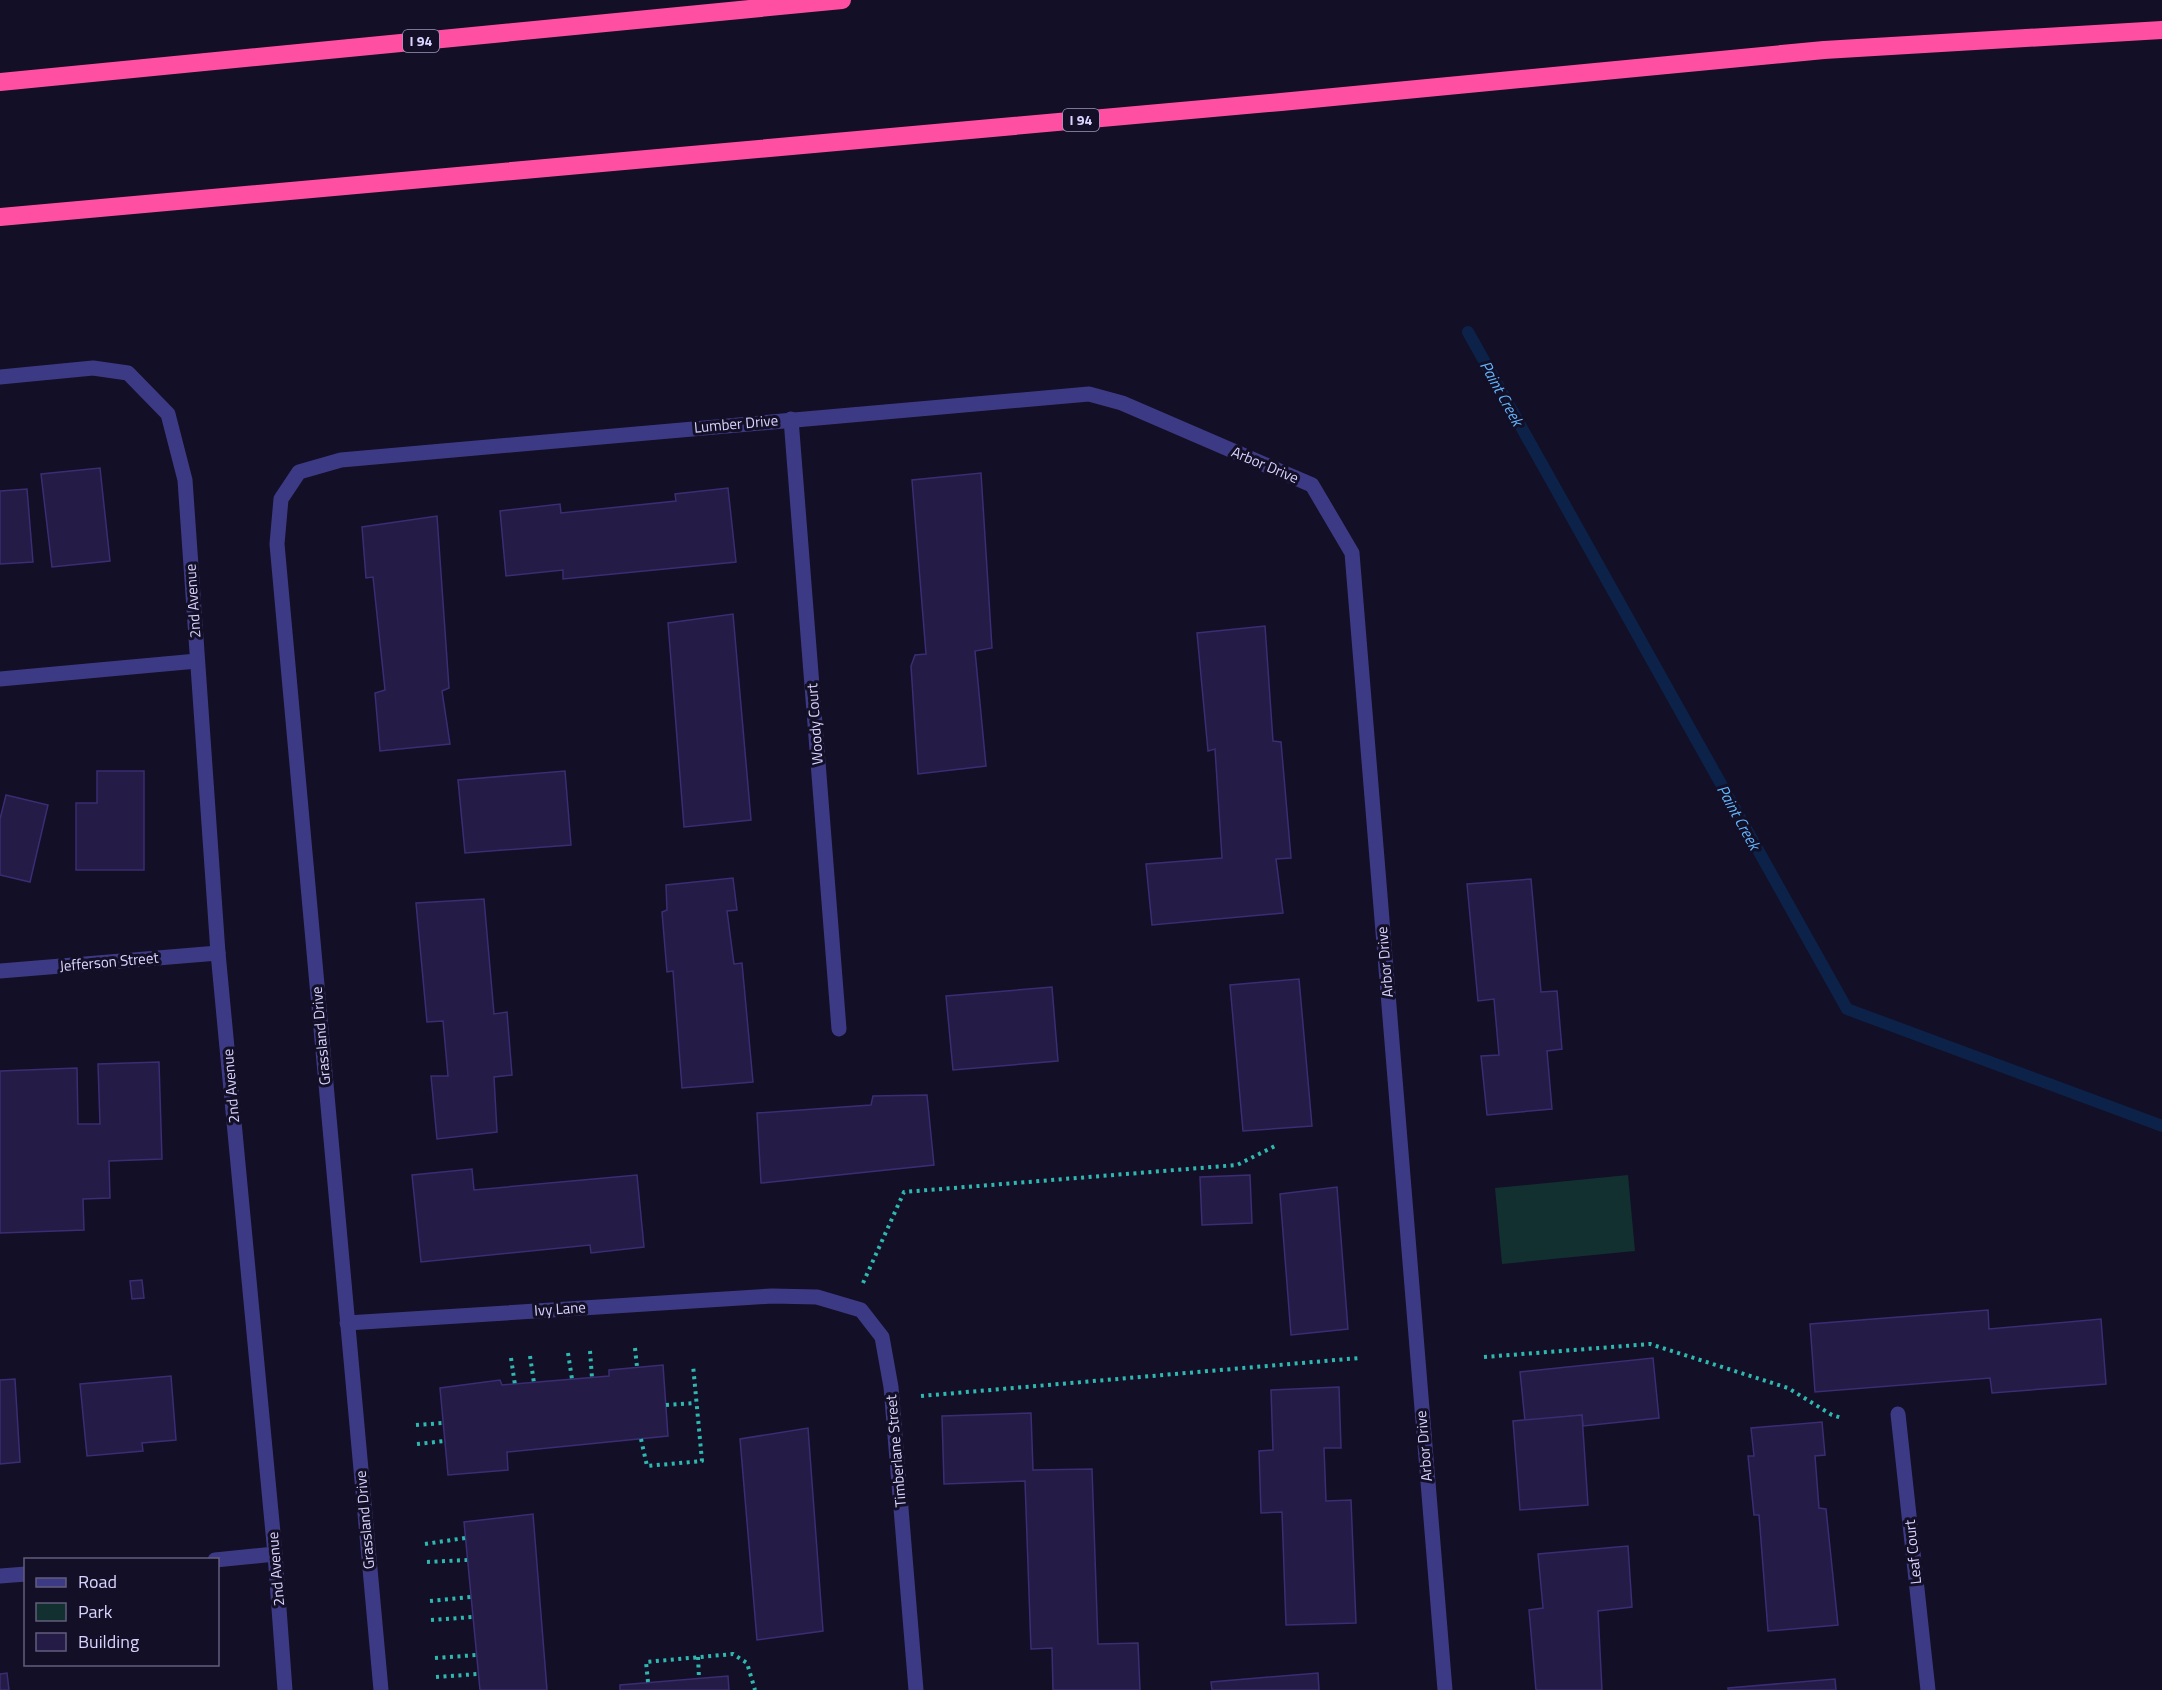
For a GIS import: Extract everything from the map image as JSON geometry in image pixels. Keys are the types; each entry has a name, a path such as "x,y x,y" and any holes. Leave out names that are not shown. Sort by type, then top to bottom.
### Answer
{"highway":[{"name":"I 94","path":"0,82 842,0"},
{"name":"I 94","path":"0,217 1281,102 1824,50 2162,30"}],"street":[{"name":"2nd Avenue","path":"0,377 93,368 128,373 168,414 185,480 218,953 275,1554 285,1690"},
{"name":"Lumber Drive","path":"382,456 1089,394"},
{"name":"Arbor Drive","path":"1089,394 1122,403 1312,485 1352,553 1445,1690"},
{"name":"Woody Court","path":"791,419 839,1029"},
{"name":"Grassland Drive","path":"381,1690 277,544 281,499 299,472 341,460 382,456"},
{"path":"0,679 197,661"},
{"name":"Jefferson Street","path":"0,971 218,953"},
{"name":"Ivy Lane","path":"347,1323 772,1296"},
{"name":"Timberlane Street","path":"772,1296 817,1297 861,1310 882,1337 891,1387 916,1690"},
{"name":"Leaf Court","path":"1898,1414 1928,1690"},
{"path":"219,1560 275,1554"},
{"path":"0,1576 24,1574"}],"path":[{"path":"863,1283 904,1192 1237,1165 1275,1146"},
{"path":"1484,1357 1650,1344 1788,1388 1832,1415 1842,1418"},
{"path":"635,1348 637,1367"},
{"path":"590,1351 592,1378"},
{"path":"568,1353 572,1379"},
{"path":"530,1356 534,1383"},
{"path":"511,1358 515,1384"},
{"path":"921,1396 1359,1358"},
{"path":"641,1438 647,1466 702,1461 693,1365"},
{"path":"666,1405 696,1403"},
{"path":"416,1425 443,1423"},
{"path":"417,1444 445,1441"},
{"path":"425,1544 465,1538"},
{"path":"427,1562 467,1560"},
{"path":"430,1601 471,1597"},
{"path":"431,1620 473,1617"},
{"path":"648,1682 646,1662 733,1654 747,1663 755,1690"},
{"path":"435,1658 477,1655"},
{"path":"698,1658 699,1678"},
{"path":"436,1677 478,1674"}],"green space":[{"path":"1628,1175 1635,1251 1502,1264 1495,1188"}],"building":[{"path":"100,468 110,561 52,567 41,474"},
{"path":"981,473 992,648 975,651 986,766 918,774 911,666 915,655 926,654 912,480"},
{"path":"728,488 736,562 563,579 563,570 506,576 500,511 560,504 561,513 676,501 675,494"},
{"path":"27,489 33,562 0,564 0,491"},
{"path":"437,516 449,688 442,691 450,744 380,751 375,693 385,690 373,577 366,578 362,527"},
{"path":"733,614 751,820 684,827 668,623"},
{"path":"1265,626 1273,741 1281,742 1291,858 1276,859 1283,913 1152,925 1146,864 1222,858 1215,749 1208,751 1197,633"},
{"path":"97,771 144,771 144,870 76,870 76,803 97,803"},
{"path":"565,771 571,845 465,853 458,780"},
{"path":"6,795 48,805 30,882 0,875 0,819"},
{"path":"733,878 737,910 727,911 734,964 742,963 753,1082 682,1088 673,971 667,972 662,912 667,910 666,885"},
{"path":"1531,879 1541,992 1557,991 1562,1049 1547,1051 1552,1109 1487,1115 1481,1056 1499,1055 1494,999 1478,1001 1467,884"},
{"path":"484,899 494,1014 507,1012 512,1075 494,1077 497,1132 437,1139 431,1076 448,1076 443,1021 427,1022 416,903"},
{"path":"1299,979 1312,1126 1243,1131 1230,985"},
{"path":"1052,987 1058,1061 953,1070 946,996"},
{"path":"159,1062 162,1159 109,1161 110,1198 83,1199 84,1230 0,1233 0,1071 77,1068 78,1124 100,1124 98,1064"},
{"path":"927,1095 934,1165 761,1183 757,1113 871,1105 873,1096"},
{"path":"472,1169 474,1190 637,1175 644,1247 591,1253 590,1245 421,1262 412,1175"},
{"path":"1250,1175 1252,1223 1202,1225 1200,1177"},
{"path":"1337,1187 1348,1329 1291,1335 1280,1194"},
{"path":"142,1280 144,1298 132,1299 130,1281"},
{"path":"1988,1310 1989,1329 2101,1319 2106,1384 1992,1393 1990,1378 1815,1392 1810,1324"},
{"path":"1653,1358 1659,1418 1583,1426 1582,1415 1525,1421 1520,1372"},
{"path":"663,1365 668,1436 507,1452 508,1470 448,1475 440,1388 500,1380 502,1385 609,1376 609,1370"},
{"path":"171,1376 176,1440 142,1443 143,1451 87,1456 80,1384"},
{"path":"15,1379 20,1462 0,1464 0,1380"},
{"path":"1339,1387 1341,1448 1324,1448 1326,1501 1351,1500 1356,1623 1286,1625 1282,1512 1261,1513 1259,1451 1273,1450 1271,1390"},
{"path":"1031,1413 1033,1470 1092,1469 1098,1644 1138,1643 1140,1690 1053,1690 1052,1648 1031,1649 1025,1481 944,1484 942,1416"},
{"path":"1582,1415 1588,1505 1520,1510 1513,1421"},
{"path":"1822,1422 1825,1455 1815,1456 1819,1508 1826,1509 1838,1625 1768,1631 1759,1515 1754,1515 1748,1456 1754,1456 1751,1428"},
{"path":"808,1428 823,1631 757,1640 740,1439"},
{"path":"533,1514 547,1690 480,1690 464,1522"},
{"path":"1628,1546 1632,1607 1598,1611 1602,1690 1536,1690 1529,1610 1543,1608 1538,1554"},
{"path":"7,1673 9,1690 0,1690 0,1674"},
{"path":"1318,1673 1319,1690 1212,1690 1211,1682"},
{"path":"728,1676 729,1690 620,1690 620,1685"},
{"path":"1835,1679 1836,1690 1728,1690 1728,1688"}],"waterway":[{"name":"Paint Creek","path":"1468,332 1847,1009 2162,1126"}]}
